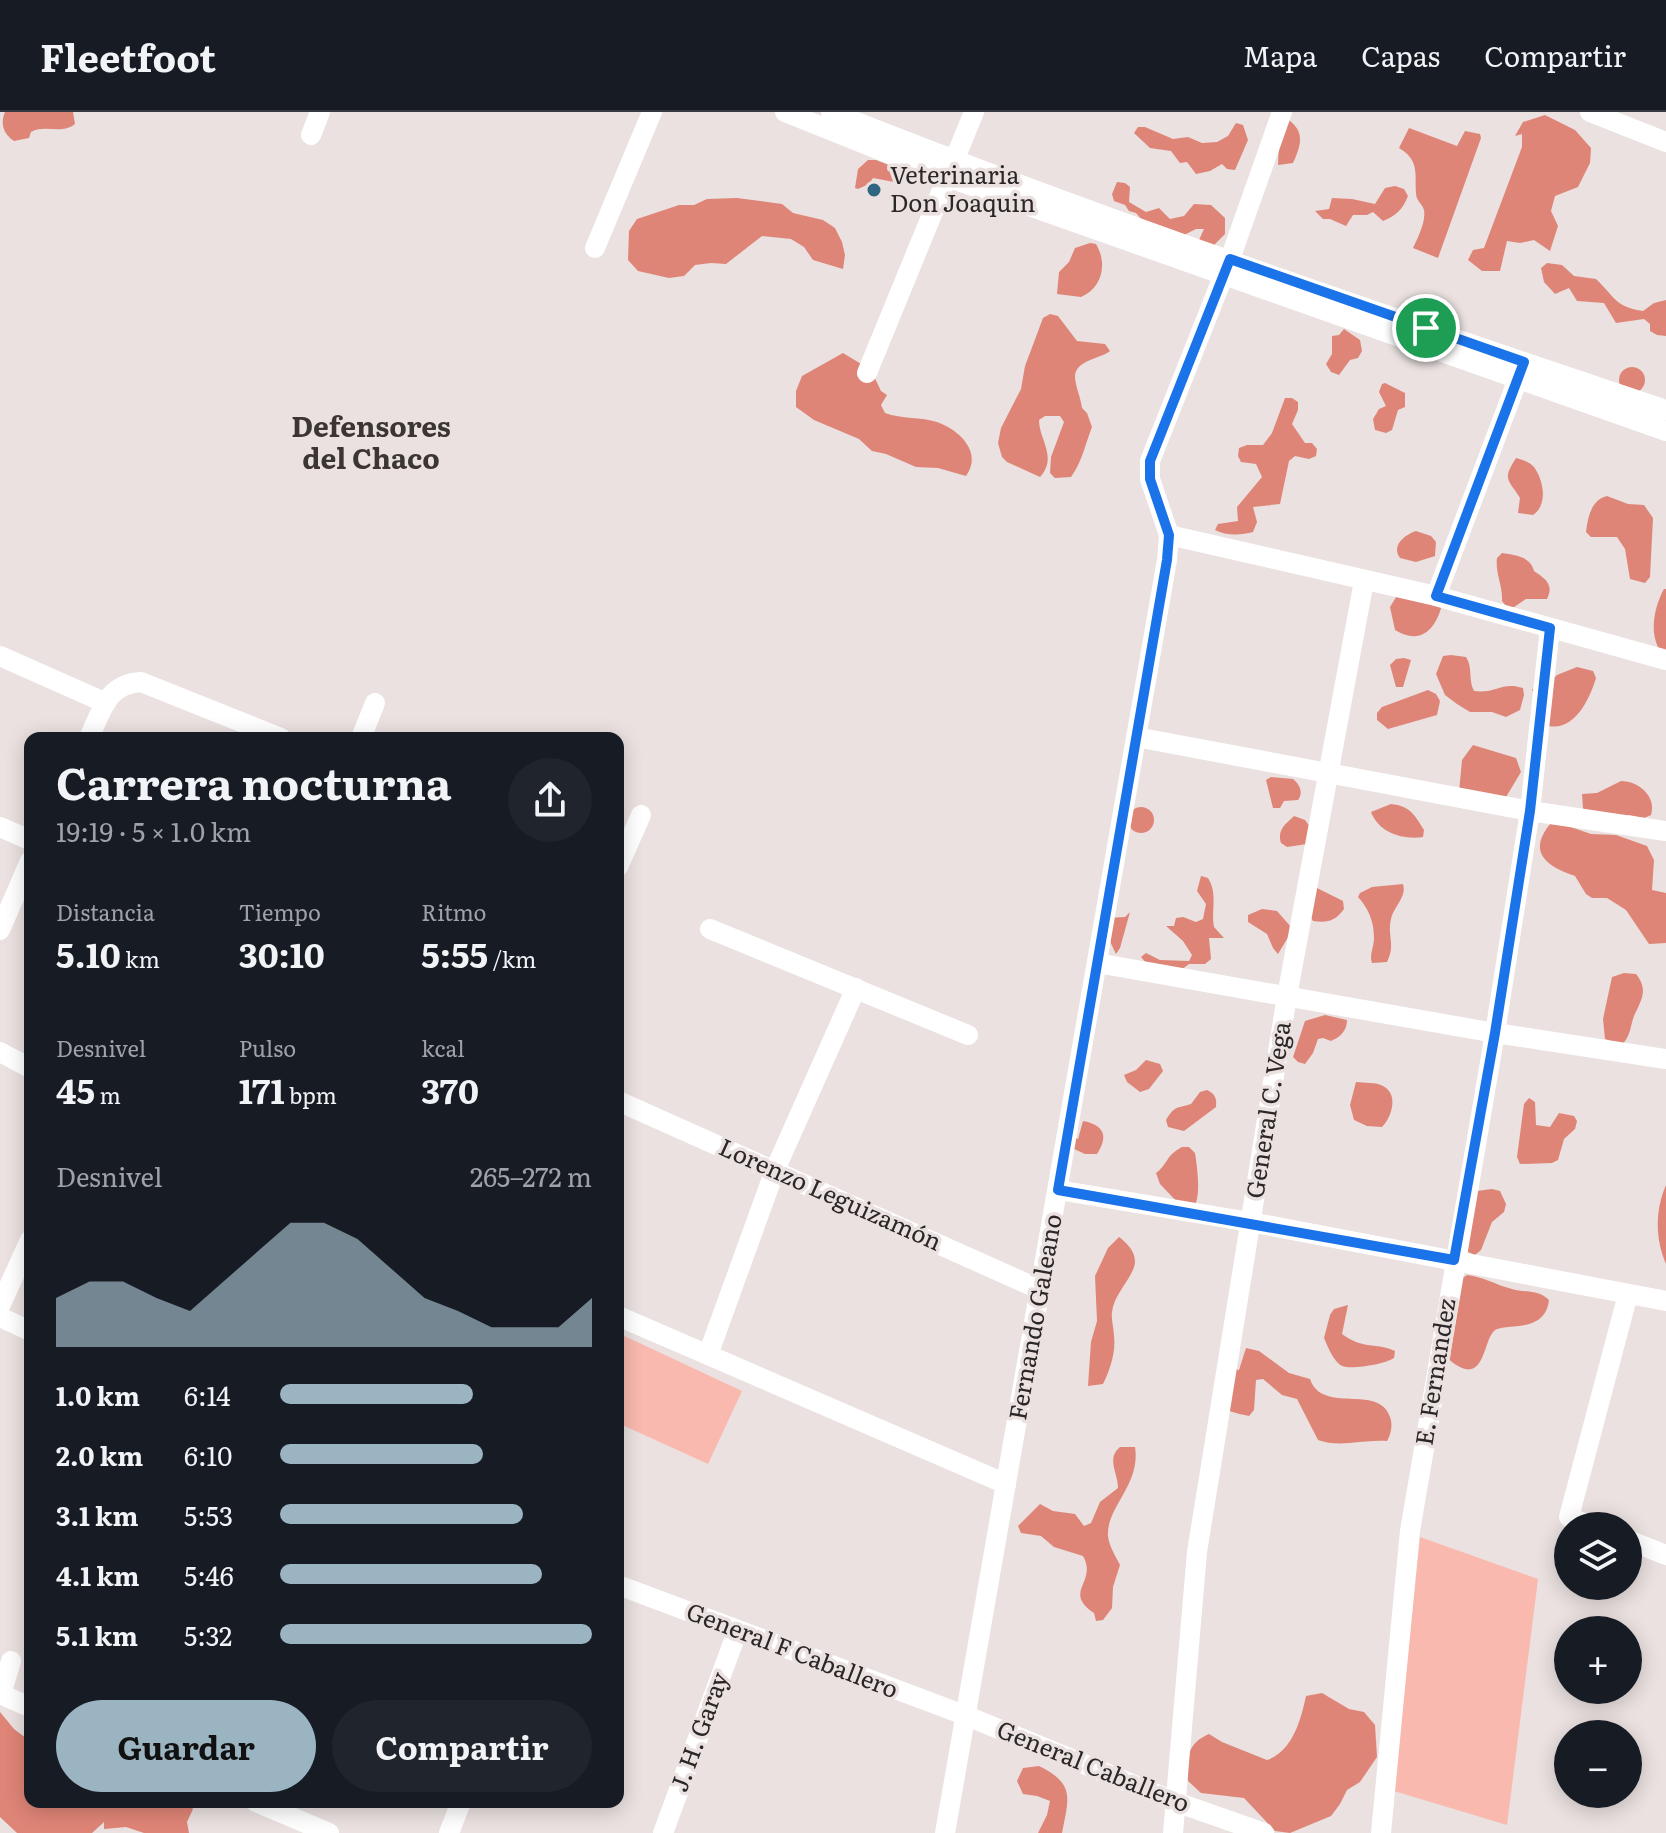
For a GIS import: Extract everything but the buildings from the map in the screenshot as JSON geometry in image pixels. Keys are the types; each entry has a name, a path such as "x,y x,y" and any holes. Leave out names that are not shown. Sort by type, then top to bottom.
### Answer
{"street":[{"path":"311,135 320,112"},
{"path":"595,248 652,112"},
{"path":"785,112 1521,370 1666,431"},
{"path":"831,112 950,168"},
{"path":"867,373 974,112"},
{"name":"Fernando Galeano","path":"945,1833 1167,560 1169,535 1150,479 1150,461 1227,267 1282,112"},
{"path":"1593,113 1666,142"},
{"path":"1521,370 1666,410"},
{"path":"1436,596 1521,370"},
{"path":"1169,535 1436,596 1666,660"},
{"name":"General C. Vega","path":"1173,1833 1197,1552 1287,996 1364,581"},
{"name":"E. Fernandez","path":"1381,1833 1410,1531 1530,811 1550,628"},
{"path":"0,656 106,703"},
{"path":"92,732 114,690 126,683 141,682 266,732"},
{"path":"363,732 375,703"},
{"path":"1136,737 1530,811 1666,831"},
{"path":"624,853 641,815"},
{"path":"0,827 24,837"},
{"path":"0,930 24,875"},
{"path":"710,929 968,1035"},
{"path":"1097,963 1495,1033 1666,1059"},
{"path":"708,1355 775,1170 856,988"},
{"path":"0,1052 24,1065"},
{"name":"Lorenzo Leguizamón","path":"624,1104 1041,1290"},
{"path":"1058,1190 1250,1222 1666,1301"},
{"path":"0,1306 24,1253"},
{"path":"1570,1512 1628,1294"},
{"path":"0,1317 24,1328"},
{"path":"624,1319 1006,1484"},
{"path":"1642,1546 1666,1555"},
{"name":"General F Caballero","path":"624,1587 967,1716"},
{"name":"J. H. Garay","path":"663,1833 737,1632"},
{"path":"11,1661 0,1694 24,1704"},
{"name":"General Caballero","path":"967,1716 1176,1802 1264,1833"},
{"path":"270,1808 329,1833"},
{"path":"449,1833 459,1808"}],"shaded area":[{"path":"5,112 73,112 75,124 64,129 37,130 31,132 29,138 14,141 4,128"},
{"path":"1545,115 1575,130 1591,148 1590,163 1578,187 1555,196 1551,211 1558,226 1550,251 1534,240 1520,243 1507,241 1500,271 1482,271 1468,260 1473,250 1484,248 1522,147 1522,134 1515,136 1523,122"},
{"path":"1286,118 1297,128 1300,144 1293,163 1278,165 1279,141"},
{"path":"1236,123 1243,125 1248,140 1235,170 1227,169 1222,164 1196,174 1187,162 1180,163 1171,151 1150,148 1134,133 1138,127 1145,127 1173,139 1188,137 1202,143 1217,142 1228,136"},
{"path":"1409,128 1457,146 1465,131 1480,134 1481,138 1438,258 1413,248 1424,215 1416,196 1413,162 1399,148"},
{"path":"868,160 894,167 894,182 873,178 869,184 855,188 858,169"},
{"path":"1117,182 1130,187 1129,202 1146,212 1159,208 1170,219 1184,216 1194,204 1211,205 1225,218 1225,234 1214,245 1199,240 1204,229 1196,229 1182,236 1143,221 1125,205 1114,201 1112,194"},
{"path":"1395,186 1404,189 1408,196 1398,212 1383,221 1373,212 1353,215 1346,226 1323,219 1315,211 1329,209 1332,198 1375,204 1385,188"},
{"path":"737,198 782,204 793,213 823,220 835,228 845,255 843,269 813,260 804,247 791,239 762,236 726,264 695,265 684,276 669,278 638,271 628,260 629,231 637,219 707,199"},
{"path":"1096,244 1102,259 1098,282 1081,297 1057,294 1059,272 1069,262 1075,248"},
{"path":"1547,263 1562,265 1574,276 1596,279 1627,307 1643,311 1654,303 1666,300 1666,336 1650,331 1650,324 1644,319 1616,323 1604,303 1577,301 1569,288 1555,294 1544,282 1541,268"},
{"path":"1050,314 1058,316 1077,341 1105,344 1110,351 1084,363 1076,371 1075,380 1082,408 1092,427 1071,477 1055,478 1050,473 1051,457 1064,422 1060,416 1045,416 1039,420 1048,455 1040,477 1007,462 998,443 1001,428 1021,389 1025,366 1043,318"},
{"path":"1344,329 1360,340 1362,351 1358,358 1350,360 1339,375 1331,372 1326,364 1332,354 1332,336 1339,335"},
{"path":"843,353 871,370 881,391 887,395 881,405 885,413 937,422 961,437 972,459 966,476 938,468 916,467 872,451 859,439 814,420 796,407 796,391 802,376"},
{"path":"1632,367 1641,371 1645,380 1641,389 1632,393 1623,389 1619,380 1623,371"},
{"path":"1385,383 1405,393 1405,407 1398,410 1392,430 1386,433 1375,430 1373,419 1379,409 1386,406 1379,392"},
{"path":"1285,398 1298,402 1292,424 1305,443 1312,443 1317,449 1316,456 1309,459 1295,456 1289,461 1280,504 1253,507 1257,522 1253,532 1234,534 1215,530 1218,524 1238,521 1237,507 1262,477 1256,464 1241,462 1239,448 1263,445 1272,433"},
{"path":"1516,458 1532,465 1540,479 1543,499 1533,515 1518,513 1520,498 1508,479"},
{"path":"1607,496 1628,504 1644,505 1653,518 1650,577 1645,583 1630,579 1625,549 1617,537 1591,537 1586,532 1594,505"},
{"path":"1416,531 1431,536 1436,542 1435,556 1416,562 1400,558 1398,545"},
{"path":"1502,553 1530,563 1548,583 1550,590 1547,599 1526,599 1514,607 1507,607 1502,601 1497,569 1497,558"},
{"path":"1664,589 1666,658 1654,634 1657,606"},
{"path":"1398,594 1443,600 1437,618 1428,631 1414,636 1395,630 1390,607"},
{"path":"1443,656 1466,657 1474,691 1510,686 1523,688 1520,710 1506,717 1492,712 1470,712 1445,695 1436,674"},
{"path":"1396,659 1411,660 1403,687 1396,687 1390,665"},
{"path":"1577,667 1593,671 1596,678 1589,696 1572,720 1555,727 1545,725 1532,689 1541,690 1557,675"},
{"path":"1428,690 1436,694 1440,701 1437,715 1388,729 1377,720 1377,713 1382,707"},
{"path":"1473,745 1516,758 1521,772 1506,797 1459,792 1462,760"},
{"path":"1271,777 1293,779 1300,788 1298,800 1284,801 1280,808 1273,808 1266,780"},
{"path":"1621,781 1645,791 1651,802 1651,815 1644,818 1629,815 1616,819 1587,815 1582,794 1597,793"},
{"path":"1391,804 1411,812 1424,830 1423,837 1392,834 1380,825 1371,812"},
{"path":"1141,807 1150,811 1154,820 1150,829 1141,833 1132,829 1128,820 1132,811"},
{"path":"1294,816 1305,820 1313,831 1307,844 1287,847 1281,843 1280,834"},
{"path":"1551,823 1591,834 1616,835 1647,846 1654,860 1652,890 1666,893 1666,943 1649,944 1626,910 1607,898 1592,898 1575,876 1548,862 1540,849 1540,842"},
{"path":"1201,876 1208,878 1211,884 1214,927 1224,938 1209,938 1211,959 1205,964 1189,964 1177,973 1146,963 1141,957 1146,953 1160,960 1189,961 1192,955 1183,941 1166,926 1174,926 1176,918 1196,922 1203,919 1206,904 1197,891"},
{"path":"1309,884 1343,901 1344,909 1331,920 1313,921 1309,915"},
{"path":"1403,884 1403,893 1391,919 1390,956 1387,962 1372,963 1373,927 1368,911 1358,897 1372,887"},
{"path":"1262,909 1277,911 1291,927 1278,954 1267,934 1248,922 1248,915"},
{"path":"1130,912 1116,954 1106,933 1107,918 1125,917"},
{"path":"1624,973 1636,974 1643,990 1629,1034 1622,1045 1605,1039 1603,1019 1612,977"},
{"path":"1325,1015 1347,1020 1345,1030 1331,1041 1318,1039 1305,1064 1298,1062 1293,1057 1305,1021"},
{"path":"1146,1060 1160,1064 1163,1071 1149,1089 1140,1092 1127,1082 1124,1075 1136,1070"},
{"path":"1356,1082 1380,1085 1391,1094 1391,1112 1382,1127 1367,1126 1354,1120 1350,1105"},
{"path":"1207,1090 1215,1097 1216,1107 1184,1131 1168,1127 1166,1120 1174,1110 1191,1104 1200,1092"},
{"path":"1529,1098 1535,1102 1536,1125 1550,1127 1559,1113 1574,1116 1577,1121 1575,1129 1564,1139 1558,1160 1552,1163 1520,1164 1517,1157 1524,1104"},
{"path":"1083,1121 1096,1125 1102,1132 1103,1142 1097,1154 1085,1154 1072,1148"},
{"path":"1182,1147 1189,1147 1195,1153 1198,1187 1195,1205 1182,1207 1160,1184 1156,1173"},
{"path":"1666,1185 1666,1264 1658,1224"},
{"path":"1477,1191 1500,1191 1506,1204 1504,1212 1492,1222 1481,1250 1475,1255 1468,1252 1466,1245"},
{"path":"1119,1237 1134,1254 1134,1268 1114,1305 1114,1348 1108,1373 1103,1384 1088,1386 1091,1342 1097,1321 1095,1276 1108,1248"},
{"path":"1467,1275 1536,1293 1549,1300 1540,1319 1493,1332 1480,1362 1475,1368 1468,1369 1459,1367 1447,1358 1461,1279"},
{"path":"1348,1305 1342,1334 1363,1344 1395,1351 1394,1358 1353,1367 1342,1366 1336,1361 1324,1338 1334,1309"},
{"path":"624,1336 742,1391 708,1464 624,1426"},
{"path":"1246,1348 1259,1351 1289,1373 1310,1379 1316,1390 1326,1395 1375,1402 1384,1407 1391,1423 1387,1441 1334,1443 1318,1440 1297,1399 1282,1395 1263,1379 1256,1380 1254,1410 1249,1416 1218,1405 1213,1395 1216,1387 1233,1369 1239,1370"},
{"path":"1120,1447 1135,1447 1135,1461 1129,1484 1109,1525 1109,1540 1120,1565 1113,1587 1112,1608 1103,1620 1096,1621 1094,1613 1081,1599 1087,1573 1083,1556 1054,1547 1041,1536 1021,1533 1018,1526 1040,1504 1053,1511 1075,1514 1084,1526 1091,1523 1100,1502 1118,1488 1113,1461"},
{"path":"1420,1537 1538,1579 1507,1825 1394,1791"},
{"path":"1322,1693 1349,1709 1364,1712 1375,1725 1377,1757 1360,1782 1347,1790 1331,1816 1290,1833 1275,1831 1244,1798 1201,1793 1188,1781 1190,1753 1201,1738 1209,1734 1267,1760 1276,1756 1289,1742 1306,1696"},
{"path":"0,1712 24,1736 24,1808 193,1809 187,1822 189,1833 144,1833 126,1827 104,1829 104,1822 92,1833 17,1833 0,1817"},
{"path":"1039,1766 1059,1779 1067,1793 1062,1833 1038,1833 1050,1801 1023,1794 1017,1781 1023,1768"}],"place":[{"name":"Veterinaria Don Joaquin","path":"874,190"}],"district":[{"name":"Defensores del Chaco","path":"371,443"}],"route":[{"path":"1230,259 1426,328 1524,362 1436,596 1550,628 1530,811 1495,1033 1454,1260 1058,1190 1167,560 1169,535 1150,479 1150,461 1230,259"}]}
